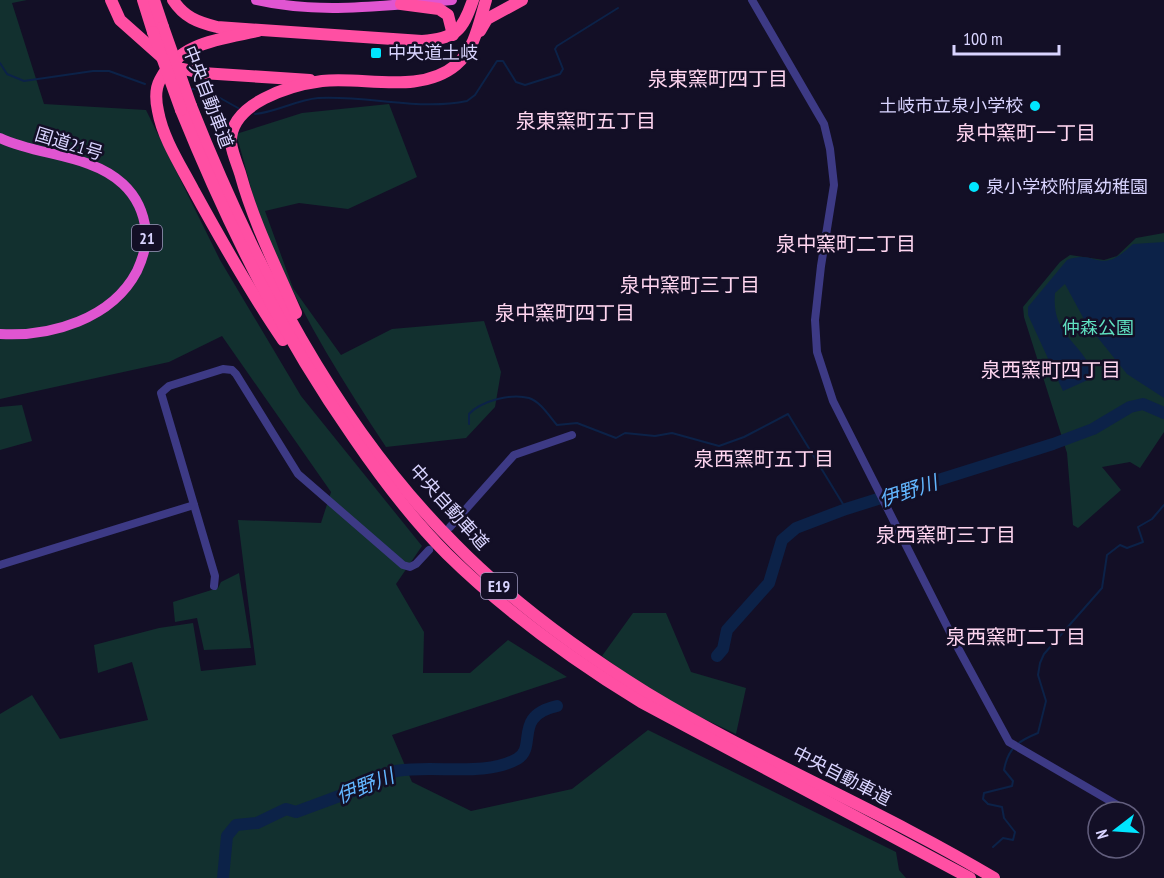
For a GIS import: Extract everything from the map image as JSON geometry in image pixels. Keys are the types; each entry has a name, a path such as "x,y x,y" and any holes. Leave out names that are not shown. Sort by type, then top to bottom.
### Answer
{"highway":[{"path":"111,0 120,20 149,49 170,64 202,73 323,81 414,81 432,77 456,65 487,19 522,0"},
{"name":"中央自動車道","path":"143,0 158,29 233,232 292,344 345,426 391,490 446,553 508,609 555,646 595,673 681,725 970,878"},
{"name":"中央自動車道","path":"154,0 158,29"},
{"path":"173,0 181,12 198,22 258,32 320,33 422,41 446,39 453,35 467,18 472,0"},
{"path":"262,0 286,6 325,8 452,0"},
{"path":"276,0 328,0"},
{"path":"474,41 486,0"},
{"path":"401,4 439,9 447,15 453,35"},
{"path":"258,32 206,42 183,52 160,78 157,94 158,111 183,170 258,304 345,426"},
{"path":"323,81 276,95 243,112 233,128 231,143 255,216 329,382"},
{"name":"中央自動車道","path":"186,108 242,227 279,297 329,382 388,466 426,513 489,577 562,636 686,715 908,829 994,878"},
{"name":"国道21号","path":"0,138 102,170 121,182 135,196 144,219 147,240 141,261 131,282 100,310 62,328 40,333 0,334"}],"street":[{"path":"752,0 824,124 834,185 820,266 815,320 817,352 833,401 958,648 1009,742 1018,750 1108,800"},
{"path":"214,586 215,576 162,393 168,386 223,369 232,370 289,462 306,483 403,565 410,567 416,564 429,550"},
{"path":"450,527 514,455 572,435"},
{"path":"0,565 194,505"}],"green space":[{"path":"0,0 27,0 12,3 44,104 146,110 220,260 301,396 422,546 396,584 424,632 423,673 470,673 508,640 567,677 392,735 412,782 471,811 572,789 648,730 896,852 899,870 906,878 0,878 0,714 32,695 60,739 148,720 132,662 98,673 94,645 159,628 193,623 201,671 256,665 238,520 321,523 331,492 222,336 169,362 0,399"},
{"path":"389,104 417,177 348,209 299,203 265,211 293,288 341,355 392,329 484,321 501,372 495,407 466,438 386,447 332,363 285,275 259,214 236,134 302,113"},
{"name":"仲森公園","path":"1164,233 1164,432 1140,468 1130,462 1102,467 1121,490 1078,528 1073,525 1067,453 1024,317 1023,307 1060,262 1070,255 1104,260 1117,256 1136,238"},
{"path":"22,405 32,441 0,450 0,407"},
{"path":"239,573 251,648 204,650 197,618 175,622 173,602 218,588 221,582"},
{"path":"633,613 666,613 691,672 746,688 736,734 660,698 602,656"}],"water":[{"path":"1164,242 1164,398 1127,374 1086,323 1065,284 1055,293 1058,319 1093,373 1090,379 1063,391 1028,315 1028,307 1067,260 1085,257 1105,261 1121,254 1133,244"}],"waterway":[{"path":"255,114 318,98 411,104 449,104 467,101 475,95 497,61 503,61 516,82 525,85 560,74 563,69 555,49 557,46 618,8"},
{"path":"0,63 7,74 24,81 93,71 109,71 145,84"},
{"path":"189,89 204,89 238,108"},
{"path":"469,424 469,414 481,405 505,397 522,397 537,403 557,425 577,423 616,438 625,433 655,436 672,433 719,446 744,437 788,414 846,509"},
{"name":"伊野川","path":"717,656 723,649 727,630 769,583 782,540 796,528 846,509 1053,444 1093,429 1130,407 1143,404 1164,413"},
{"path":"993,847 1003,838 1013,840 1015,832 1004,818 1002,807 988,804 983,799 984,793 1012,786 1013,781 1004,770 1008,756 1020,742 1038,733 1046,701 1038,675 1044,654 1102,588 1107,555 1120,545 1127,548 1143,542 1138,527 1152,519 1164,505"},
{"name":"伊野川","path":"223,878 227,836 236,825 257,823 286,809 296,812 361,788 376,777 394,771 479,769 499,766 523,754 530,724 543,711 557,706"}],"place":[{"name":"中央道土岐","path":"376,53"},
{"name":"土岐市立泉小学校","path":"1035,106"},
{"name":"泉小学校附属幼稚園","path":"974,187"}],"district":[{"name":"泉東窯町四丁目","path":"718,79"},
{"name":"泉東窯町五丁目","path":"586,121"},
{"name":"泉中窯町一丁目","path":"1026,133"},
{"name":"泉中窯町二丁目","path":"846,244"},
{"name":"泉中窯町三丁目","path":"690,285"},
{"name":"泉中窯町四丁目","path":"565,313"},
{"name":"泉西窯町四丁目","path":"1051,370"},
{"name":"泉西窯町五丁目","path":"764,459"},
{"name":"泉西窯町三丁目","path":"946,535"},
{"name":"泉西窯町二丁目","path":"1016,637"}]}
